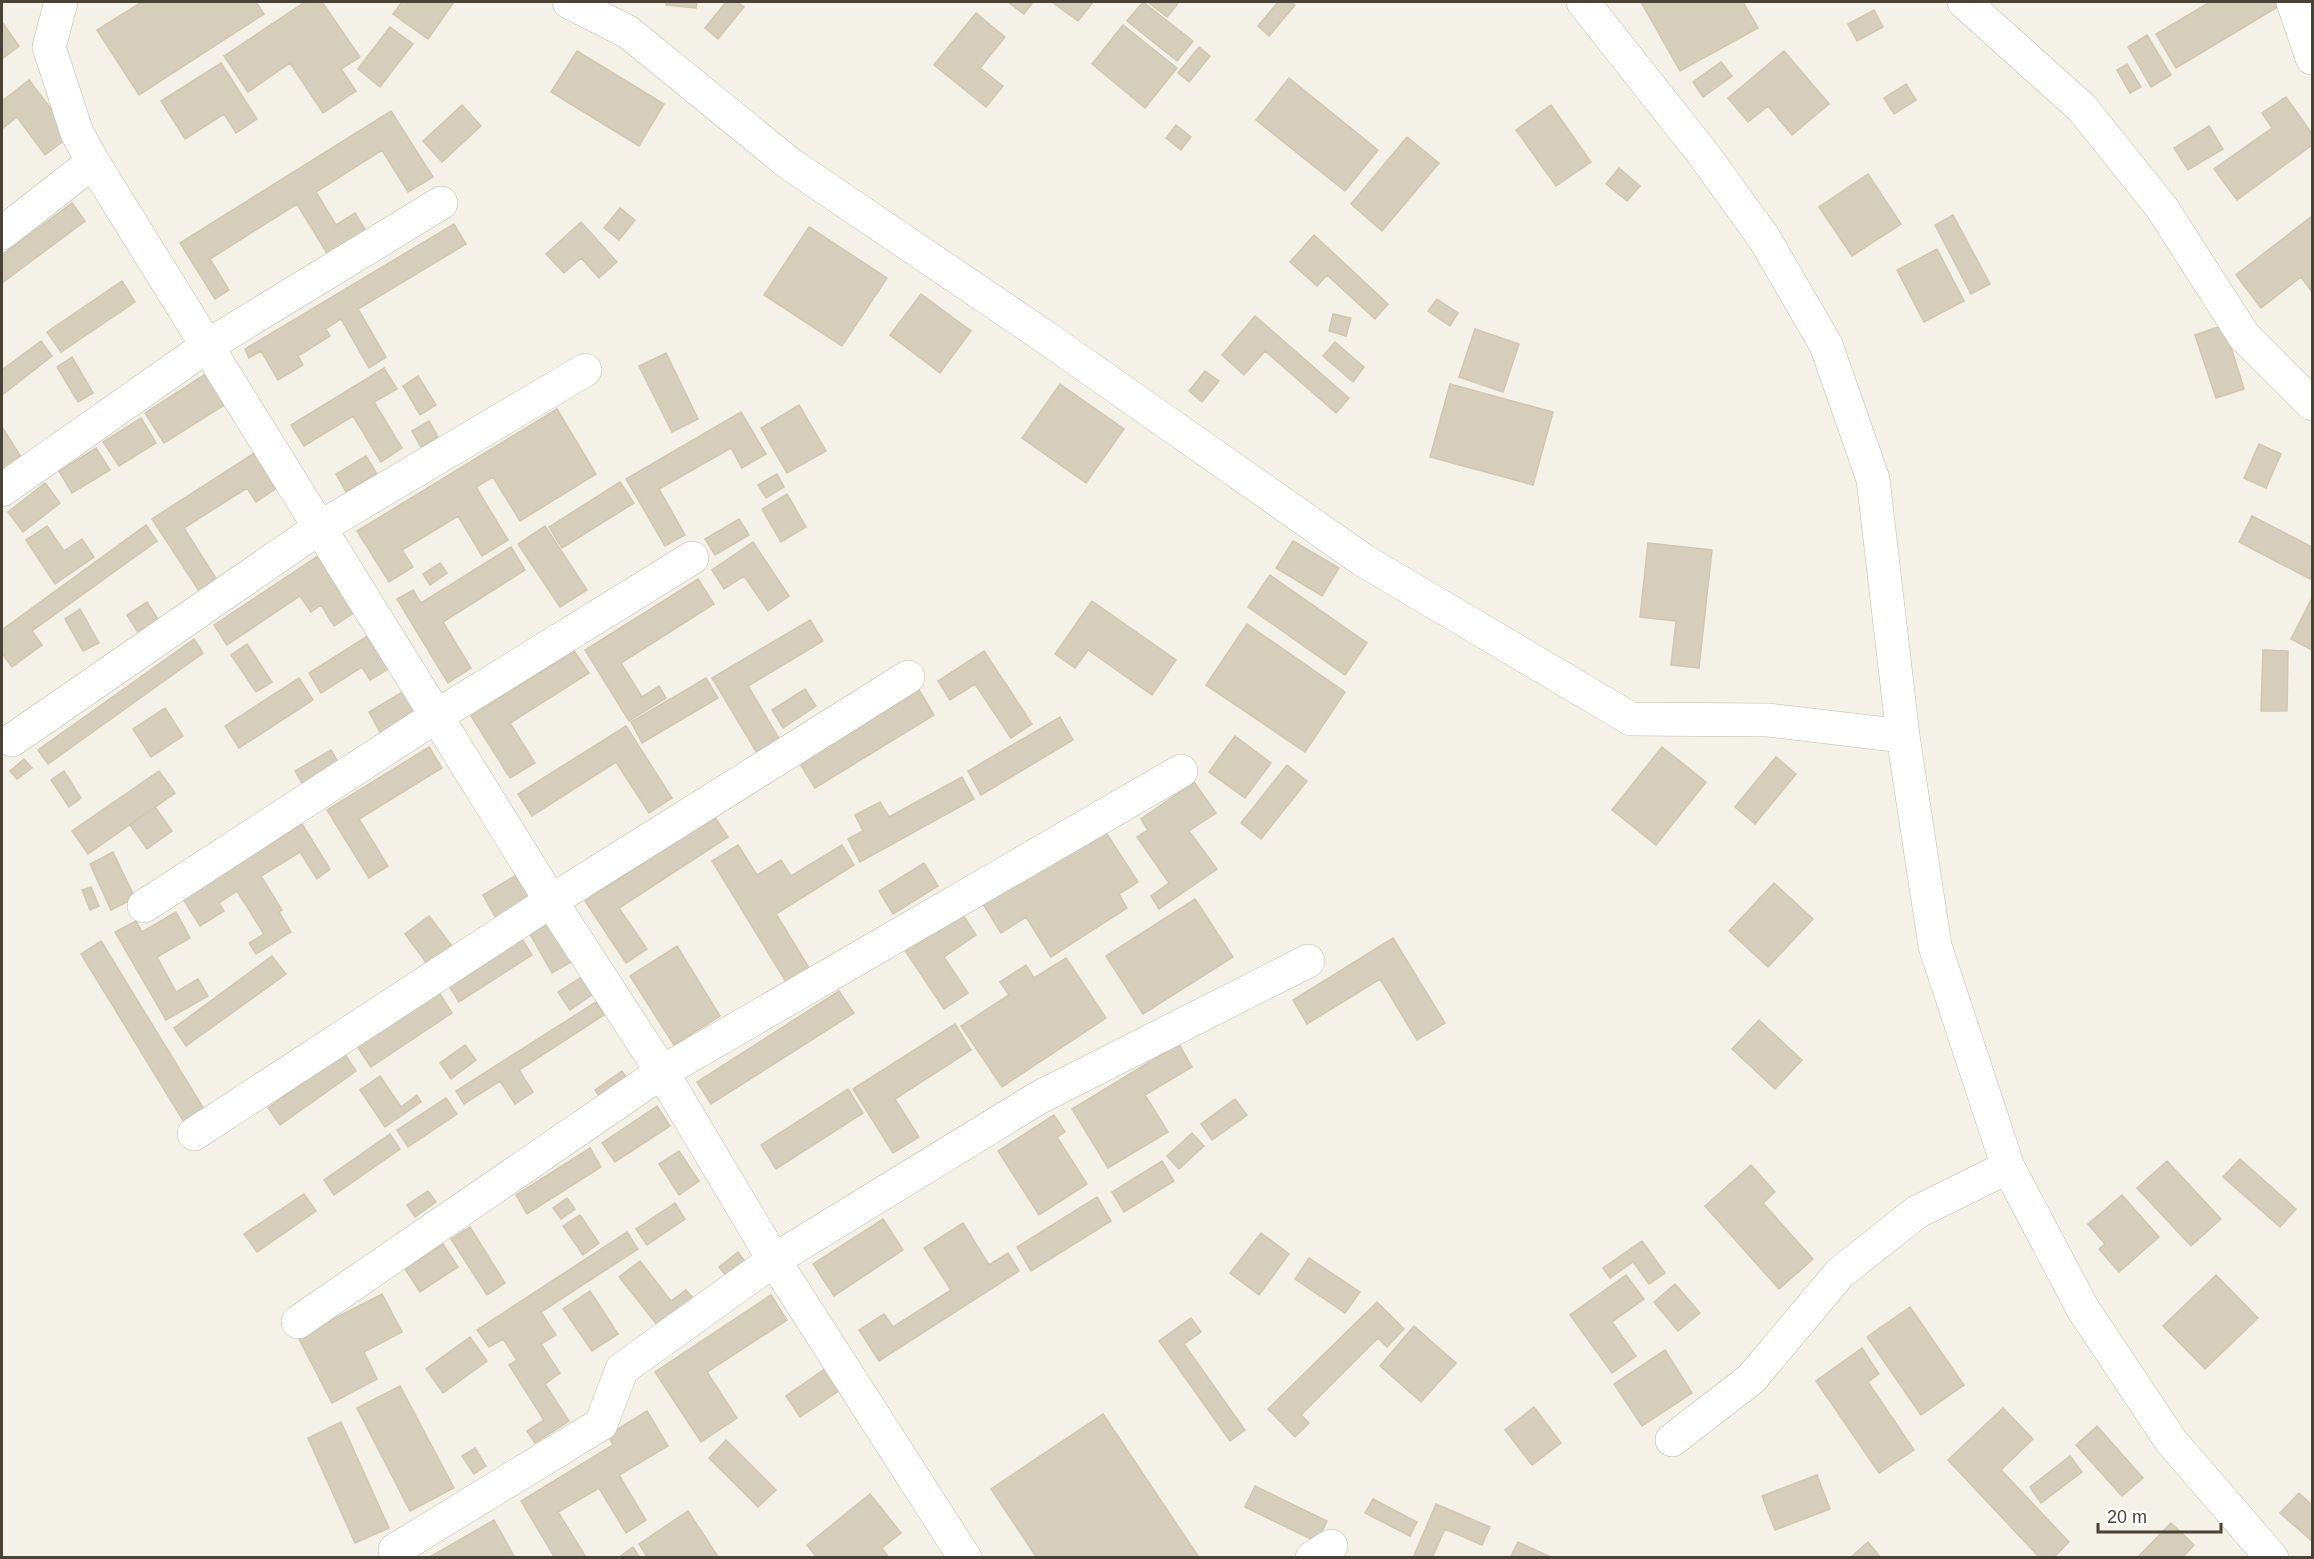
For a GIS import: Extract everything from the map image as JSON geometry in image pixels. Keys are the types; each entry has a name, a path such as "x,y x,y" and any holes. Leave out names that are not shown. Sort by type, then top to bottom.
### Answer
{"street":[{"path":"61,2 49,47 77,133 93,162 551,901 662,1072 774,1260 965,1557"},
{"path":"568,2 628,32 790,164 1038,332 1363,560 1631,719 1768,720 1903,736"},
{"path":"1583,2 1704,155 1764,238 1826,345 1873,479 1903,736 1935,946 2008,1167 2083,1310 2171,1441 2272,1557"},
{"path":"1964,2 2082,108 2162,208 2244,336 2313,404"},
{"path":"2293,2 2313,58"},
{"path":"2,233 93,162"},
{"path":"2,490 207,346 441,203"},
{"path":"12,740 319,528 585,370"},
{"path":"144,906 438,716 692,558"},
{"path":"194,1134 551,901 908,677"},
{"path":"298,1322 662,1072 1182,771"},
{"path":"395,1550 601,1424 622,1369 774,1260 1038,1098 1308,961"},
{"path":"1672,1440 1751,1379 1840,1273 1917,1212 2008,1167"}],"building":[{"path":"142,2 256,2 264,14 139,95 97,30"},
{"path":"305,2 322,2 360,57 341,69 356,91 323,113 290,63 248,92 224,56"},
{"path":"402,2 454,2 428,39 393,14"},
{"path":"666,2 697,2 696,8 666,5"},
{"path":"726,2 737,2 744,7 718,39 705,28"},
{"path":"1008,2 1033,2 1024,14"},
{"path":"1052,2 1093,2 1078,21"},
{"path":"1143,2 1193,41 1177,61 1127,21"},
{"path":"1148,2 1179,2 1167,17"},
{"path":"1278,2 1291,2 1295,5 1269,36 1258,26"},
{"path":"1641,2 1743,2 1758,28 1680,71"},
{"path":"2210,2 2284,3 2176,68 2156,34"},
{"path":"1874,10 1883,27 1857,41 1848,24"},
{"path":"976,13 1005,37 980,68 1003,86 986,107 934,65"},
{"path":"2,22 19,46 3,58 2,56"},
{"path":"1123,25 1177,68 1145,108 1092,64"},
{"path":"390,27 413,44 380,87 358,69"},
{"path":"2147,35 2171,75 2151,87 2128,47"},
{"path":"1199,47 1210,56 1189,82 1178,73"},
{"path":"577,51 664,104 639,146 551,92"},
{"path":"1784,51 1829,104 1792,135 1768,106 1748,122 1728,98"},
{"path":"1721,62 1732,76 1703,97 1693,82"},
{"path":"221,63 257,119 236,133 224,114 185,139 161,101"},
{"path":"2127,64 2141,87 2130,93 2117,70"},
{"path":"1289,78 1378,150 1345,191 1256,120"},
{"path":"29,80 71,135 45,155 17,117 2,129 2,101"},
{"path":"1906,84 1916,100 1894,114 1884,98"},
{"path":"2286,97 2312,134 2312,145 2237,200 2214,169 2272,128 2262,113"},
{"path":"462,105 481,126 442,162 423,141"},
{"path":"1551,105 1591,162 1556,186 1516,130"},
{"path":"391,111 433,177 408,192 382,150 316,192 336,225 355,213 366,231 328,255 297,204 210,259 229,290 215,299 180,243"},
{"path":"1176,125 1191,137 1181,150 1166,138"},
{"path":"2209,126 2223,149 2188,170 2174,148"},
{"path":"1407,137 1439,163 1382,231 1351,204"},
{"path":"1619,168 1640,186 1627,201 1606,184"},
{"path":"1868,174 1901,224 1852,256 1819,207"},
{"path":"72,203 85,221 2,283 2,255"},
{"path":"620,208 635,220 619,240 604,228"},
{"path":"1953,215 1990,284 1971,294 1935,225"},
{"path":"2312,216 2312,292 2301,277 2261,308 2236,275"},
{"path":"581,222 617,262 599,278 581,258 564,273 546,254"},
{"path":"454,224 466,244 358,309 386,357 369,368 341,319 326,329 330,336 298,356 303,365 278,380 261,351 249,358 245,349"},
{"path":"809,227 887,278 842,346 764,295"},
{"path":"1314,235 1388,304 1375,319 1327,275 1317,286 1290,262"},
{"path":"1937,249 1964,301 1924,322 1897,270"},
{"path":"122,281 135,302 61,352 47,332"},
{"path":"921,294 971,331 940,373 890,335"},
{"path":"1437,299 1458,313 1450,326 1428,311"},
{"path":"1333,314 1351,318 1346,336 1329,331"},
{"path":"1255,316 1349,398 1336,413 1265,351 1244,375 1222,355"},
{"path":"2224,325 2244,389 2216,398 2195,335"},
{"path":"1475,329 1519,344 1503,392 1459,377"},
{"path":"41,341 52,356 2,395 2,370"},
{"path":"1335,342 1364,367 1353,382 1323,356"},
{"path":"666,353 698,419 672,432 639,366"},
{"path":"72,357 93,393 78,402 57,367"},
{"path":"384,368 397,389 374,402 402,448 381,462 353,416 304,446 291,425"},
{"path":"1205,371 1219,381 1202,402 1189,391"},
{"path":"207,373 226,404 164,443 145,413"},
{"path":"418,376 436,405 420,415 403,386"},
{"path":"1060,384 1124,429 1086,483 1022,438"},
{"path":"1450,384 1553,412 1533,485 1430,457"},
{"path":"799,405 826,451 787,473 761,428"},
{"path":"557,409 596,474 520,521 493,477 476,487 508,540 482,556 458,516 402,550 413,567 389,582 357,531"},
{"path":"741,412 766,454 742,468 731,448 659,489 685,535 665,546 626,479"},
{"path":"141,418 156,443 119,466 103,442"},
{"path":"429,421 438,437 421,447 412,431"},
{"path":"2,427 23,460 2,473"},
{"path":"2259,444 2281,454 2266,488 2244,478"},
{"path":"96,448 110,470 72,493 59,471"},
{"path":"256,452 278,487 256,502 247,488 184,528 217,580 199,591 152,519"},
{"path":"366,456 377,474 346,492 336,474"},
{"path":"777,474 784,487 766,498 758,485"},
{"path":"620,482 634,503 562,548 549,527"},
{"path":"45,483 60,503 23,532 8,512"},
{"path":"787,494 806,527 781,542 762,509"},
{"path":"2252,516 2312,547 2310,579 2239,542"},
{"path":"739,519 749,535 715,555 705,539"},
{"path":"146,525 157,541 32,631 42,645 12,667 2,653 2,630"},
{"path":"47,526 64,551 82,539 94,557 55,584 26,540"},
{"path":"545,526 587,590 560,607 518,544"},
{"path":"1293,541 1339,568 1322,596 1276,568"},
{"path":"753,542 789,596 768,611 744,576 724,589 712,570"},
{"path":"1648,543 1712,550 1699,668 1671,665 1676,621 1640,617"},
{"path":"511,547 525,570 443,622 471,668 448,683 397,599 413,590 421,603"},
{"path":"318,556 355,612 334,626 321,605 311,612 300,596 227,645 214,625"},
{"path":"440,563 447,573 430,585 423,574"},
{"path":"1270,575 1367,643 1345,675 1248,607"},
{"path":"698,579 714,604 621,663 642,697 659,686 666,698 629,721 585,650"},
{"path":"2312,598 2312,650 2291,639"},
{"path":"1092,601 1176,660 1152,695 1088,650 1075,668 1055,654"},
{"path":"147,602 159,621 139,634 127,615"},
{"path":"80,609 99,643 83,651 65,619"},
{"path":"810,620 823,641 748,686 783,745 760,758 712,678"},
{"path":"1247,624 1345,692 1305,752 1206,685"},
{"path":"369,635 390,668 370,680 362,667 321,693 309,673"},
{"path":"194,639 203,653 48,764 38,750"},
{"path":"247,644 272,682 256,692 231,655"},
{"path":"2263,650 2288,651 2287,711 2261,711"},
{"path":"574,651 589,673 510,723 535,763 510,778 471,716"},
{"path":"984,651 1032,724 1011,738 975,684 950,700 938,681"},
{"path":"299,678 313,700 239,748 225,726"},
{"path":"706,678 718,698 642,743 631,722"},
{"path":"805,689 816,706 783,728 772,710"},
{"path":"919,690 934,715 815,788 800,764"},
{"path":"404,691 417,713 381,734 369,712"},
{"path":"165,708 183,736 151,757 133,729"},
{"path":"1060,717 1073,740 981,795 968,771"},
{"path":"626,726 672,798 649,813 616,762 532,816 518,794"},
{"path":"1235,736 1271,763 1245,798 1209,772"},
{"path":"429,747 442,768 359,819 388,866 369,878 327,810"},
{"path":"1662,747 1706,782 1656,845 1612,810"},
{"path":"331,750 341,767 305,788 295,771"},
{"path":"1776,757 1796,774 1755,824 1735,807"},
{"path":"24,759 32,768 17,779 10,771"},
{"path":"1287,765 1307,781 1261,839 1241,823"},
{"path":"64,771 81,798 69,807 51,780"},
{"path":"159,771 175,793 88,854 72,831"},
{"path":"962,777 974,799 860,862 848,839 863,831 855,815 880,802 889,817"},
{"path":"1194,782 1216,813 1189,831 1217,869 1159,909 1151,896 1169,883 1137,837 1148,830 1141,819"},
{"path":"155,807 172,831 147,849 130,825"},
{"path":"714,816 728,837 619,908 647,949 626,963 585,901"},
{"path":"302,824 330,869 317,879 300,852 261,876 282,910 279,912 291,932 256,954 249,943 264,934 237,891 219,903 224,911 200,926 183,899"},
{"path":"1103,828 1138,882 1119,894 1127,908 1051,957 1026,917 1001,933 983,904"},
{"path":"738,845 757,875 781,860 791,876 842,845 854,865 776,914 811,971 788,985 712,861"},
{"path":"113,852 135,898 111,910 90,864"},
{"path":"924,863 938,886 893,914 879,891"},
{"path":"518,874 533,898 497,920 483,895"},
{"path":"1774,883 1813,919 1768,967 1729,931"},
{"path":"91,887 99,906 90,910 82,890"},
{"path":"1195,899 1233,957 1143,1014 1106,956"},
{"path":"176,912 190,938 157,957 176,992 198,979 208,996 166,1020 115,932 136,921 142,932"},
{"path":"961,912 976,935 944,957 968,993 944,1009 904,949"},
{"path":"429,916 458,954 433,972 405,934"},
{"path":"549,923 571,962 552,973 530,934"},
{"path":"1393,938 1445,1023 1417,1040 1380,979 1307,1024 1293,1000"},
{"path":"522,939 532,955 459,1002 449,986"},
{"path":"101,941 207,1114 187,1127 81,954"},
{"path":"677,946 720,1016 674,1045 630,976"},
{"path":"272,956 286,974 186,1046 174,1028"},
{"path":"1066,958 1106,1018 1002,1087 961,1026 1009,995 1000,982 1026,965 1034,978"},
{"path":"585,975 596,992 570,1010 558,992"},
{"path":"438,991 452,1013 371,1067 356,1045"},
{"path":"839,991 854,1013 711,1104 697,1082"},
{"path":"596,1002 604,1015 519,1070 533,1092 515,1104 500,1081 464,1104 456,1091"},
{"path":"1759,1020 1802,1060 1775,1089 1732,1049"},
{"path":"955,1024 971,1050 895,1099 919,1137 893,1153 853,1089"},
{"path":"1179,1044 1192,1067 1145,1095 1168,1132 1108,1168 1072,1109"},
{"path":"465,1045 476,1060 451,1079 440,1063"},
{"path":"344,1053 356,1071 280,1125 268,1108"},
{"path":"622,1071 629,1081 602,1100 595,1090"},
{"path":"380,1076 401,1107 417,1095 421,1102 385,1127 360,1090"},
{"path":"848,1089 863,1113 776,1169 761,1145"},
{"path":"446,1098 457,1114 408,1147 397,1130"},
{"path":"1235,1099 1247,1115 1212,1140 1201,1124"},
{"path":"657,1106 670,1126 615,1162 602,1143"},
{"path":"1054,1115 1065,1132 1057,1137 1087,1184 1039,1215 998,1151"},
{"path":"1192,1133 1204,1146 1179,1169 1167,1156"},
{"path":"390,1134 400,1149 334,1195 324,1180"},
{"path":"590,1148 601,1167 527,1214 516,1195"},
{"path":"679,1151 699,1181 679,1195 659,1164"},
{"path":"2240,1159 2296,1209 2280,1227 2223,1177"},
{"path":"1162,1161 1174,1181 1124,1212 1112,1192"},
{"path":"2167,1161 2221,1219 2191,1246 2137,1188"},
{"path":"1751,1165 1775,1192 1763,1203 1813,1259 1779,1289 1705,1206"},
{"path":"428,1191 436,1202 415,1217 407,1205"},
{"path":"304,1194 316,1211 257,1252 244,1234"},
{"path":"2122,1195 2159,1237 2119,1272 2099,1249 2105,1244 2088,1224"},
{"path":"1097,1197 1111,1221 1031,1271 1017,1247"},
{"path":"567,1198 575,1209 561,1219 553,1208"},
{"path":"675,1203 685,1219 647,1245 636,1229"},
{"path":"580,1215 599,1243 583,1255 563,1226"},
{"path":"883,1219 903,1250 834,1296 813,1264"},
{"path":"963,1223 989,1265 1008,1253 1019,1271 879,1361 859,1330 884,1314 893,1327 951,1290 924,1248"},
{"path":"470,1227 505,1283 487,1295 451,1239"},
{"path":"627,1232 638,1249 541,1312 556,1335 541,1344 560,1373 545,1384 569,1421 535,1443 527,1431 544,1420 509,1365 517,1360 503,1339 489,1347 477,1330"},
{"path":"1261,1233 1289,1254 1259,1295 1230,1273"},
{"path":"1642,1241 1665,1273 1649,1284 1633,1262 1610,1278 1603,1268"},
{"path":"443,1244 458,1267 420,1292 405,1269"},
{"path":"738,1252 746,1263 727,1277 719,1267"},
{"path":"1309,1258 1360,1292 1345,1313 1295,1279"},
{"path":"640,1261 671,1301 686,1290 693,1298 658,1326 619,1277"},
{"path":"1626,1275 1644,1299 1612,1322 1636,1356 1612,1373 1570,1315"},
{"path":"2216,1275 2258,1318 2205,1369 2163,1326"},
{"path":"1675,1284 1700,1313 1678,1331 1654,1302"},
{"path":"590,1291 618,1334 592,1351 563,1309"},
{"path":"382,1294 402,1332 364,1352 377,1379 332,1403 298,1337"},
{"path":"771,1295 787,1320 707,1372 737,1418 701,1442 655,1372"},
{"path":"1377,1302 1404,1329 1387,1347 1378,1338 1301,1415 1309,1423 1295,1437 1268,1409"},
{"path":"1910,1307 1964,1385 1921,1415 1867,1337"},
{"path":"1191,1318 1201,1332 1184,1344 1245,1430 1230,1441 1159,1341"},
{"path":"1414,1326 1456,1363 1421,1402 1380,1366"},
{"path":"470,1337 487,1361 443,1393 426,1369"},
{"path":"1862,1348 1879,1374 1868,1382 1914,1450 1879,1473 1816,1381"},
{"path":"1665,1350 1692,1393 1642,1426 1614,1384"},
{"path":"829,1366 843,1388 800,1417 786,1396"},
{"path":"400,1386 454,1488 410,1511 357,1408"},
{"path":"1534,1407 1561,1443 1532,1465 1505,1430"},
{"path":"2003,1408 2033,1439 2001,1470 2069,1542 2053,1558 2040,1558 1948,1460"},
{"path":"647,1411 668,1446 619,1475 646,1520 626,1533 599,1488 558,1512 586,1557 555,1558 521,1501 613,1445 608,1435"},
{"path":"1103,1414 1198,1556 1196,1558 1037,1558 991,1489"},
{"path":"341,1422 389,1528 355,1543 308,1438"},
{"path":"2097,1426 2143,1478 2122,1496 2076,1445"},
{"path":"726,1440 776,1490 758,1507 709,1458"},
{"path":"475,1448 486,1466 474,1474 462,1456"},
{"path":"2070,1456 2082,1472 2041,1503 2030,1487"},
{"path":"1817,1475 1830,1509 1775,1530 1762,1496"},
{"path":"1255,1486 1327,1521 1317,1542 1245,1507"},
{"path":"2299,1493 2312,1505 2312,1541 2280,1513"},
{"path":"870,1494 901,1533 882,1548 889,1558 817,1558 807,1545"},
{"path":"1373,1499 1417,1522 1410,1536 1365,1513"},
{"path":"1436,1504 1490,1527 1482,1545 1445,1529 1432,1558 1413,1558"},
{"path":"688,1511 719,1558 648,1558 639,1544"},
{"path":"494,1520 515,1558 428,1558"},
{"path":"2171,1523 2194,1545 2182,1558 2137,1558"},
{"path":"1518,1542 1553,1558 1510,1558"},
{"path":"1868,1542 1881,1558 1850,1558"},
{"path":"633,1547 640,1558 618,1558"}]}
